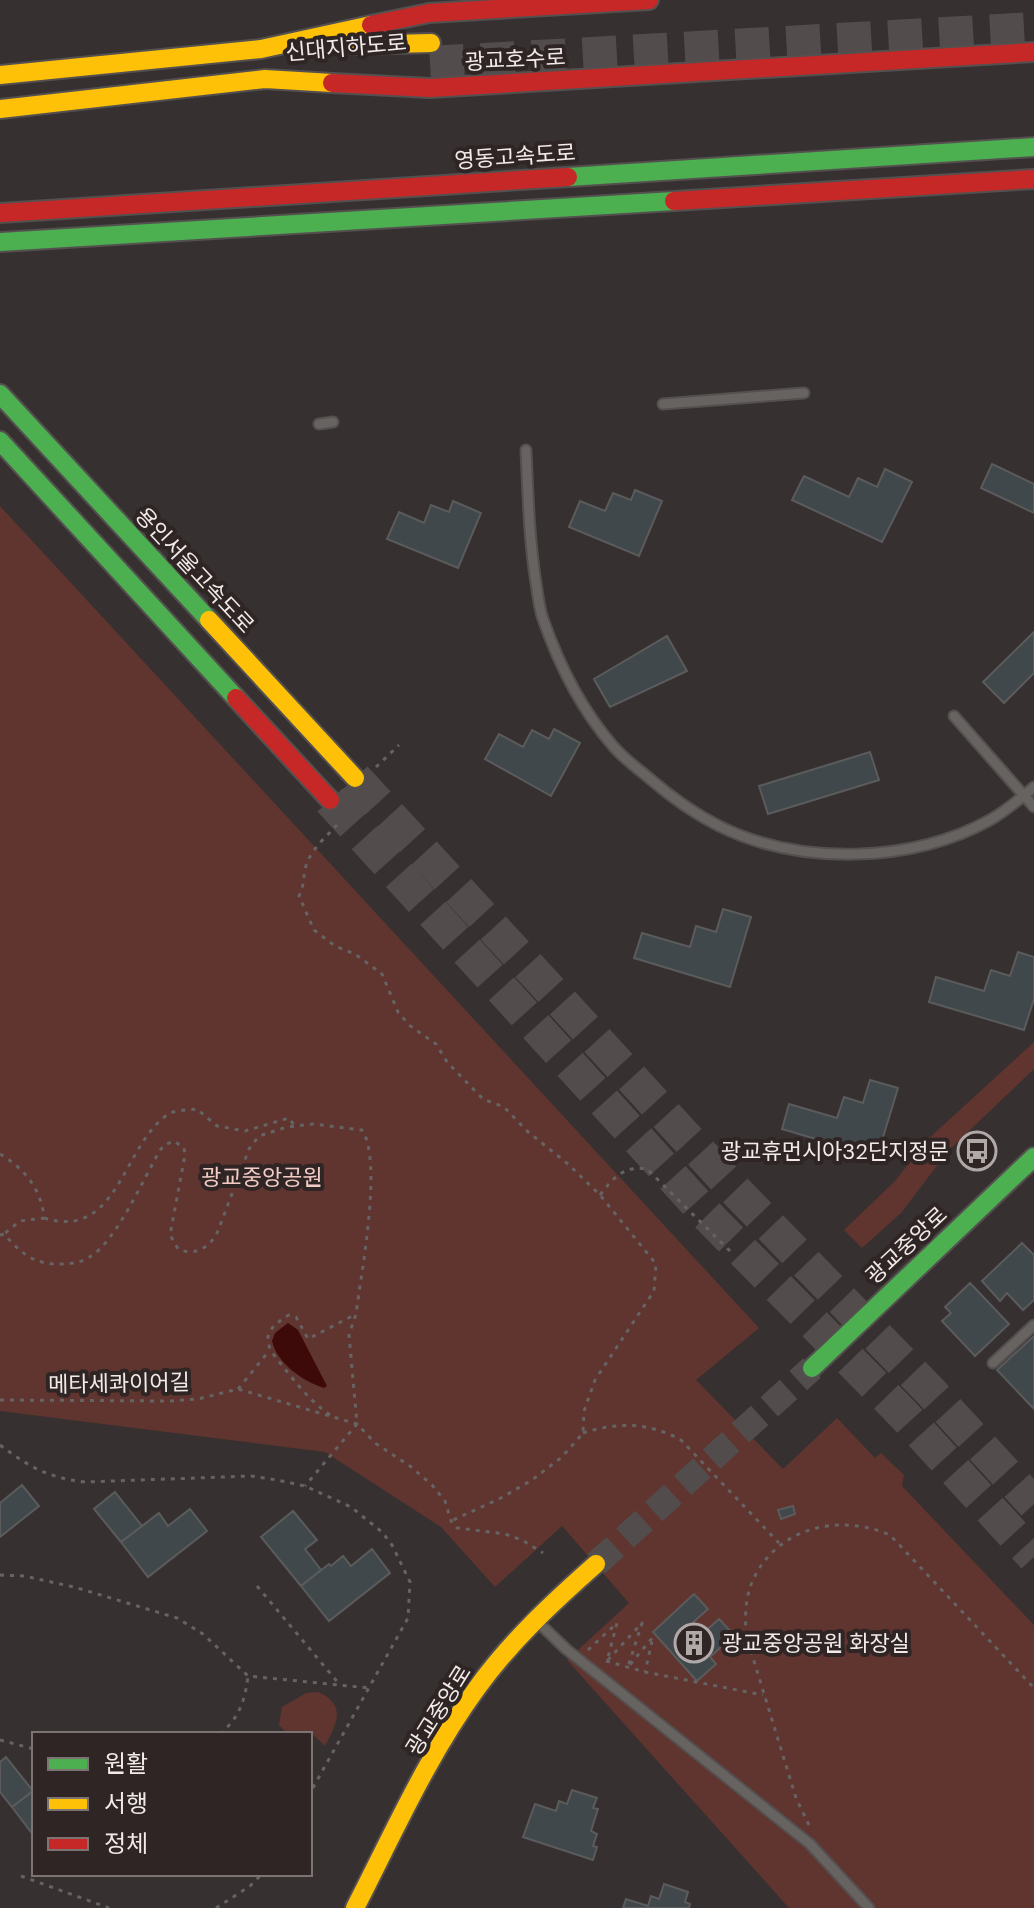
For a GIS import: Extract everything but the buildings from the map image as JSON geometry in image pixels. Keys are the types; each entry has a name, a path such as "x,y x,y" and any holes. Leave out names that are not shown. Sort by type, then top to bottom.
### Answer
{"main road":[{"path":"0,75 261,49 429,13 649,0"},
{"name":"신대지하도로","path":"261,49 431,43"},
{"name":"광교호수로","path":"0,109 265,79 430,88 1034,52"},
{"name":"신대지하도로","path":"265,79 385,68"},
{"path":"0,127 49,120 110,98"},
{"name":"영동고속도로","path":"0,213 1034,147"},
{"path":"0,242 1034,179"},
{"name":"용인서울고속도로","path":"6,401 360,777"},
{"path":"0,441 330,800"},
{"name":"광교중앙로","path":"812,1368 1034,1157"},
{"name":"광교중앙로","path":"355,1908 463,1708 535,1619 596,1564"}],"lane":[{"path":"663,404 804,393"},
{"path":"319,424 333,422"},
{"path":"526,450 530,539 541,615 562,667 589,716 615,749 693,812 722,828 777,846 864,853 912,848 946,838 989,820 1034,787"},
{"path":"954,716 1034,807"},
{"path":"993,1363 1034,1325"},
{"path":"535,1619 566,1649 810,1844 869,1908"}],"path":[{"path":"360,777 399,745"},
{"path":"339,823 314,850 305,869 304,887 299,896 314,930 382,974 398,1012 409,1025 436,1044 447,1062 474,1091 490,1103 504,1107 600,1195 652,1257 657,1275 654,1291 595,1380 584,1411 583,1433"},
{"path":"295,1126 289,1118 245,1131 217,1126 197,1109 169,1113 151,1129 109,1200 88,1216 62,1223 44,1218 20,1221 2,1234 35,1262 73,1264 92,1256 117,1226 164,1145 174,1141 184,1148 185,1155 170,1235 178,1249 185,1252 203,1249 216,1236 254,1142 265,1133 295,1126 325,1124 362,1130 369,1145 372,1169 356,1314 349,1335 357,1424 305,1486"},
{"path":"0,1154 22,1171 43,1199 44,1218"},
{"path":"600,1195 619,1173 628,1169 647,1169 733,1254"},
{"path":"333,1417 309,1400 269,1350 267,1341 270,1332 289,1315 296,1317 308,1339 356,1314"},
{"path":"269,1350 238,1389 357,1424 375,1443 432,1485 445,1501 451,1521 457,1528 514,1537 543,1553"},
{"name":"메타세콰이어길","path":"0,1400 171,1401 198,1399 238,1389"},
{"path":"451,1521 532,1480 562,1457 583,1433 614,1425 661,1429 681,1440 780,1544"},
{"path":"0,1445 41,1472 77,1481 251,1476 305,1486 330,1496 368,1518 392,1545 410,1582 408,1618 312,1789"},
{"path":"812,1828 796,1798 746,1635 745,1608 752,1581 765,1559 780,1544 804,1531 824,1526 874,1528 890,1535 1034,1688"},
{"path":"0,1575 24,1576 74,1587 177,1618 203,1634 248,1676 369,1688"},
{"path":"257,1586 340,1685"},
{"path":"607,1661 617,1623 583,1654 607,1661 628,1667 645,1672 764,1695"},
{"path":"607,1661 642,1623 628,1667"},
{"path":"628,1667 653,1637 645,1672"},
{"path":"222,1732 236,1719 245,1701 248,1676"},
{"path":"0,1740 32,1748"},
{"path":"21,1876 109,1908"},
{"path":"216,1908 260,1876"}],"green space":[{"name":"광교중앙공원","path":"0,506 759,1328 696,1380 783,1469 837,1418 875,1458 881,1453 904,1475 902,1486 1034,1625 1034,1908 789,1908 567,1660 629,1603 562,1526 495,1587 441,1527 325,1452 0,1411"},
{"path":"1034,1042 1034,1069 949,1150 901,1213 862,1248 844,1230 895,1181 927,1140"},
{"path":"318,1692 327,1697 336,1709 336,1723 325,1746 312,1732 286,1732 279,1725 282,1707 306,1693"}],"shaded area":[{"path":"288,1323 298,1330 327,1386 324,1388 307,1381 279,1357 272,1341 275,1333"}],"tunnel":[{"path":"430,63 1034,29"},
{"path":"355,778 731,1186 931,1392 1034,1504"},
{"path":"330,800 707,1215 903,1414 1034,1557"},
{"path":"596,1564 812,1368"}],"traffic: fast":[{"path":"568,177 1034,147"},
{"path":"0,242 674,201"},
{"path":"0,394 209,620"},
{"path":"0,441 236,698"},
{"path":"812,1368 1034,1157"}],"traffic: slow":[{"path":"0,75 261,49 371,25"},
{"path":"353,45 431,43"},
{"path":"0,109 265,79 332,83"},
{"path":"209,620 355,778"},
{"path":"355,1908 427,1768 477,1688 533,1623 596,1564"}],"traffic: jam":[{"path":"371,25 429,13 649,0"},
{"path":"332,83 430,88 1034,52"},
{"path":"0,213 568,177"},
{"path":"674,201 1034,179"},
{"path":"236,698 330,800"}],"place":[{"name":"광교휴먼시아32단지정문","path":"977,1151"},
{"name":"광교중앙공원 화장실","path":"694,1643"}]}
